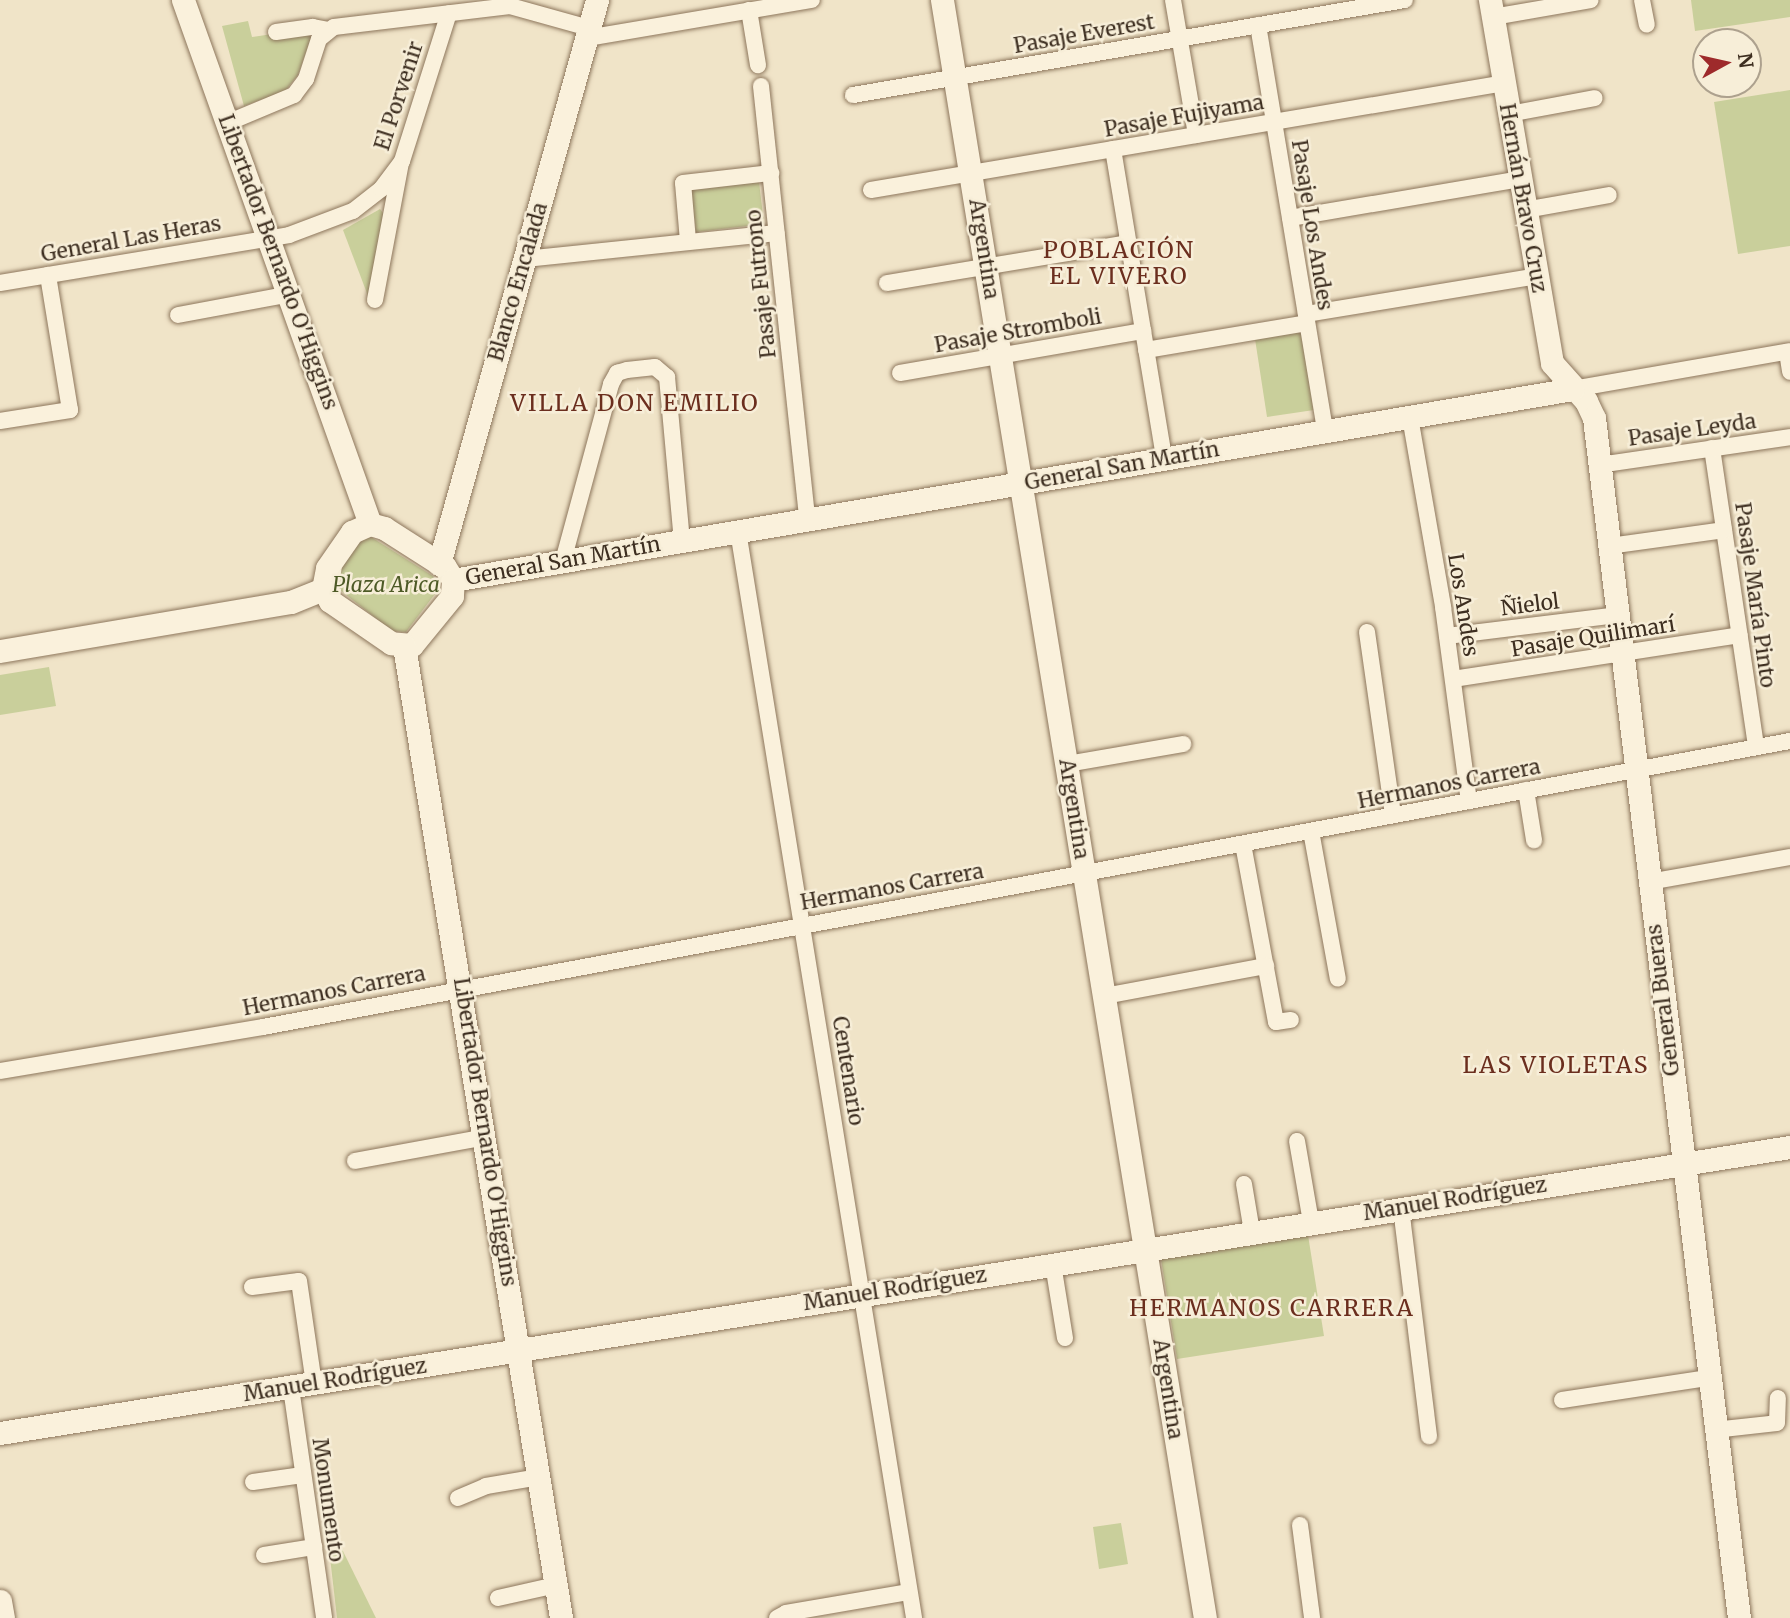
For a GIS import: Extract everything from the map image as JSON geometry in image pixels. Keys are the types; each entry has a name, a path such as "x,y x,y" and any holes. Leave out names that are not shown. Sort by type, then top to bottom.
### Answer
{"street":[{"name":"Libertador Bernardo O'Higgins","path":"183,0 370,524"},
{"name":"Blanco Encalada","path":"446,572 525,259 597,0"},
{"path":"276,32 313,27 328,30 419,8 449,13 518,6 588,33 741,8 812,0"},
{"name":"Argentina","path":"943,0 1205,1618"},
{"path":"1173,0 1196,135"},
{"name":"Pasaje Everest","path":"853,95 1258,25 1350,5 1405,0"},
{"path":"1491,9 1591,0"},
{"path":"1642,0 1647,25"},
{"path":"741,8 758,65"},
{"name":"Hernán Bravo Cruz","path":"1491,9 1552,363 1573,389"},
{"name":"El Porvenir","path":"269,237 289,235 353,211 381,189 402,161 449,13"},
{"name":"Pasaje Los Andes","path":"1258,25 1325,431"},
{"path":"228,122 294,95 306,79 316,45 328,30"},
{"name":"Pasaje Fujiyama","path":"871,190 1504,83"},
{"name":"Pasaje Futrono","path":"761,86 807,519"},
{"path":"1509,114 1594,99"},
{"path":"1113,149 1164,458"},
{"path":"375,300 402,161"},
{"path":"688,241 683,183 771,173"},
{"path":"1290,218 1520,179"},
{"path":"1525,210 1609,195"},
{"path":"525,259 777,233"},
{"name":"General Las Heras","path":"0,283 269,237"},
{"path":"887,283 1129,243"},
{"path":"0,421 70,410 48,275"},
{"path":"1146,350 1536,276"},
{"path":"178,315 290,295"},
{"name":"Pasaje Stromboli","path":"900,373 1143,331"},
{"path":"1789,352 1790,372"},
{"name":"General San Martín","path":"446,572 563,561 1789,352"},
{"path":"563,561 614,376 626,370 655,367 666,373 682,541"},
{"name":"General Bueras","path":"1573,389 1592,411 1739,1618"},
{"name":"Los Andes","path":"1410,416 1447,636 1469,801"},
{"name":"Pasaje Leyda","path":"1599,465 1790,437"},
{"name":"Pasaje María Pinto","path":"1712,448 1756,747"},
{"path":"370,524 384,528 446,572 452,596 421,639 404,646 391,643 336,605 323,589 327,568 352,532 370,524"},
{"path":"1609,546 1724,530"},
{"name":"Centenario","path":"738,531 804,925 914,1618"},
{"path":"0,651 291,602 323,589"},
{"name":"Ñielol","path":"1447,636 1618,615"},
{"path":"1367,632 1393,815"},
{"name":"Pasaje Quilimarí","path":"1452,679 1740,635"},
{"name":"Libertador Bernardo O'Higgins","path":"404,646 462,987 561,1618"},
{"name":"Hermanos Carrera","path":"0,1071 208,1037 462,987 1085,874 1790,741"},
{"path":"1067,764 1183,744"},
{"path":"1526,790 1534,840"},
{"path":"1311,831 1338,979"},
{"path":"1243,844 1276,1022 1291,1020"},
{"path":"1649,882 1790,858"},
{"path":"1105,996 1266,966"},
{"path":"355,1161 486,1137"},
{"path":"1297,1141 1310,1217"},
{"name":"Manuel Rodríguez","path":"0,1433 1252,1232 1310,1217 1401,1208 1790,1147"},
{"path":"1244,1184 1252,1232"},
{"path":"1401,1208 1429,1436"},
{"path":"1053,1264 1065,1338"},
{"name":"Monumento","path":"252,1287 294,1281 303,1386 303,1475 324,1618"},
{"path":"1562,1400 1708,1378"},
{"path":"1714,1430 1777,1423 1778,1398"},
{"path":"253,1482 303,1475"},
{"path":"458,1498 486,1486 539,1477"},
{"path":"1300,1525 1312,1618"},
{"path":"264,1555 314,1547"},
{"path":"498,1598 556,1585"},
{"path":"777,1618 786,1612 909,1592"},
{"path":"0,1601 3,1618"}],"green space":[{"path":"1691,0 1790,0 1790,17 1715,28 1695,28"},
{"path":"248,21 252,37 306,29 311,38 298,75 285,91 244,106 222,26"},
{"path":"1790,90 1790,246 1738,254 1714,102 1762,98 1762,94"},
{"path":"759,182 764,224 696,232 691,190"},
{"path":"380,209 386,217 368,296 343,230"},
{"path":"1303,332 1314,410 1267,417 1255,339"},
{"name":"Plaza Arica","path":"371,537 433,576 438,583 438,590 406,632 392,631 335,586 336,574 357,541"},
{"path":"49,667 56,706 0,715 0,675"},
{"path":"1308,1235 1324,1336 1177,1359 1161,1259"},
{"path":"1121,1523 1128,1564 1099,1569 1093,1527"},
{"path":"336,1537 376,1618 337,1618 328,1540"}],"district":[{"name":"POBLACIÓN EL VIVERO","path":"1119,263"},
{"name":"VILLA DON EMILIO","path":"635,403"},
{"name":"LAS VIOLETAS","path":"1556,1065"},
{"name":"HERMANOS CARRERA","path":"1272,1308"}]}
